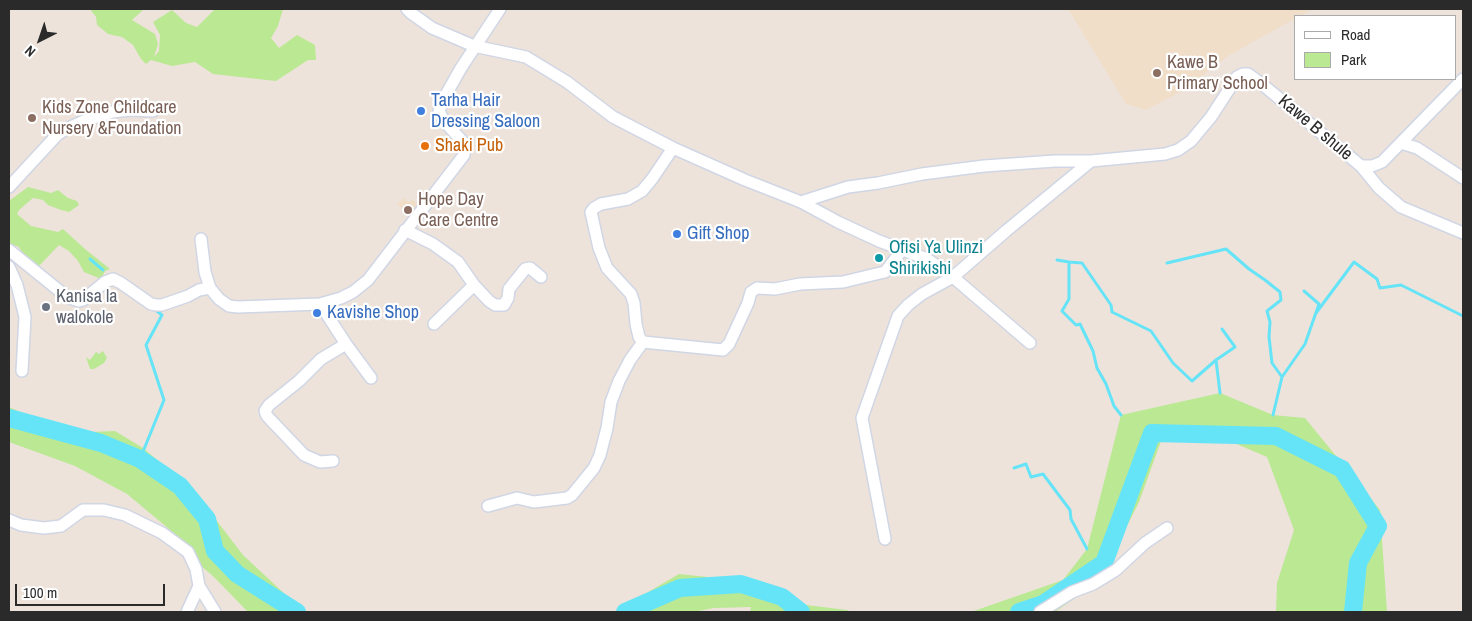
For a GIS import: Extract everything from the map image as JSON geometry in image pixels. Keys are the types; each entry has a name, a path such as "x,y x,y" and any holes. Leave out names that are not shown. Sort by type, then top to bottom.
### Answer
{"street":[{"path":"407,9 432,28 474,46 526,57 567,82 614,117 674,148 745,180 801,202 838,222 927,259 953,277 1030,343"},
{"path":"201,239 205,272 210,288 219,299 229,306 320,304 347,295 368,280 464,155 466,147 444,121 439,111 443,100 474,46 500,9"},
{"name":"Kawe B shule","path":"1092,161 1165,154 1178,150 1191,141 1211,117 1238,77 1248,74 1263,84 1361,166 1372,166 1382,162 1463,79"},
{"path":"9,187 57,135 66,130 84,121 112,112 153,110"},
{"path":"1401,143 1417,148 1463,178"},
{"path":"643,342 636,324 634,302 631,294 607,268 598,248 591,212 601,204 628,199 642,191 674,148"},
{"path":"801,202 848,187 922,174 984,166 1055,161 1092,161"},
{"path":"885,540 862,418 898,316 922,294 953,277 1092,161"},
{"path":"1361,166 1379,188 1402,207 1463,233"},
{"path":"405,230 433,244 458,262 474,285 495,305 504,305 508,298 509,288 525,269 530,268 541,278"},
{"path":"9,250 67,297 78,301 83,300 105,282 113,279 121,282 151,304 156,305 162,305 199,290 210,288"},
{"path":"643,342 723,350 729,344 748,303 751,292 757,288 775,289 800,284 843,282 884,272 902,250"},
{"path":"9,267 17,285 25,317 22,371"},
{"path":"434,324 474,285"},
{"path":"320,304 371,378"},
{"path":"488,506 517,498 534,502 567,498 572,495 594,468 600,455 611,402 619,380 643,342"},
{"path":"333,461 320,462 304,455 266,416 265,411 269,405 299,381 321,359 346,344"},
{"path":"9,520 21,525 44,528 61,526 83,510 104,510 125,515 162,532 188,552 196,569 199,586 215,612"},
{"path":"1040,612 1072,592 1093,584 1116,570 1145,543 1167,528"},
{"path":"187,612 199,586"}],"shaded area":[{"name":"Kawe B Primary School","path":"1068,9 1313,9 1302,15 1294,15 1294,19 1228,56 1184,90 1146,110 1126,104"},
{"name":"Hope Day Care Centre","path":"403,198 409,202 412,199 417,203 409,214 397,205"}],"green space":[{"path":"90,9 144,9 132,20 155,34 158,44 154,57 159,51 160,35 153,22 172,10 186,23 197,27 215,9 283,9 278,26 271,38 279,48 297,35 315,45 316,60 308,60 276,81 213,74 195,62 172,66 151,60 146,64 133,45 122,37 108,34 97,25 96,17"},
{"path":"28,187 51,193 58,190 68,198 77,201 79,205 69,212 48,205 43,200 33,198 17,214 31,226 58,232 63,229 110,269 105,271 101,279 84,272 78,261 69,251 59,245 39,266 31,268 20,259 23,254 19,247 9,243 9,201"},
{"path":"103,351 107,358 104,363 94,369 90,369 86,357 90,360 96,352 99,354"},
{"path":"1220,393 1273,415 1305,418 1380,510 1387,612 1276,612 1277,583 1294,530 1267,457 1218,436 1161,441 1139,502 1115,550 1075,598 1055,612 971,612 1063,580 1087,549 1121,415"},
{"path":"9,407 67,433 115,431 143,448 193,490 243,555 306,612 248,612 201,566 181,539 127,494 75,466 9,442"},
{"path":"679,574 737,580 806,605 851,612 750,612 751,607 714,608 693,612 614,612"}],"waterway":[{"path":"1167,263 1226,249 1280,292 1281,300 1267,311 1270,322 1269,337 1272,363 1282,377 1273,415"},
{"path":"90,259 103,270"},
{"path":"1057,260 1069,262 1069,299 1062,311 1076,325 1080,324 1093,351 1097,368 1106,384 1114,406 1121,415"},
{"path":"1069,262 1082,263 1111,305 1112,312 1151,331 1173,363 1192,381 1216,360"},
{"path":"1316,313 1354,262 1377,279 1380,288 1401,285 1463,316"},
{"path":"1282,377 1305,344 1319,304 1304,291"},
{"path":"140,459 164,400 146,345 162,315 154,309"},
{"path":"1220,393 1216,360 1235,347 1222,329"},
{"path":"9,418 101,443 140,459 180,486 207,519 215,551 237,574 297,612"},
{"path":"1019,612 1043,604 1104,563 1152,433 1276,436 1342,469 1378,526 1358,563 1353,612"},
{"path":"1014,468 1026,464 1031,477 1043,474 1070,510 1071,519 1087,549"},
{"path":"625,612 680,588 741,584 782,597 801,612"}],"place":[{"name":"Kawe B Primary School","path":"1157,73"},
{"name":"Tarha Hair Dressing Saloon","path":"421,111"},
{"name":"Kids Zone Childcare Nursery &Foundation","path":"32,118"},
{"name":"Shaki Pub","path":"425,146"},
{"name":"Hope Day Care Centre","path":"408,210"},
{"name":"Gift Shop","path":"677,234"},
{"name":"Ofisi Ya Ulinzi Shirikishi","path":"879,258"},
{"name":"Kanisa la walokole","path":"46,307"},
{"name":"Kavishe Shop","path":"317,313"}]}
